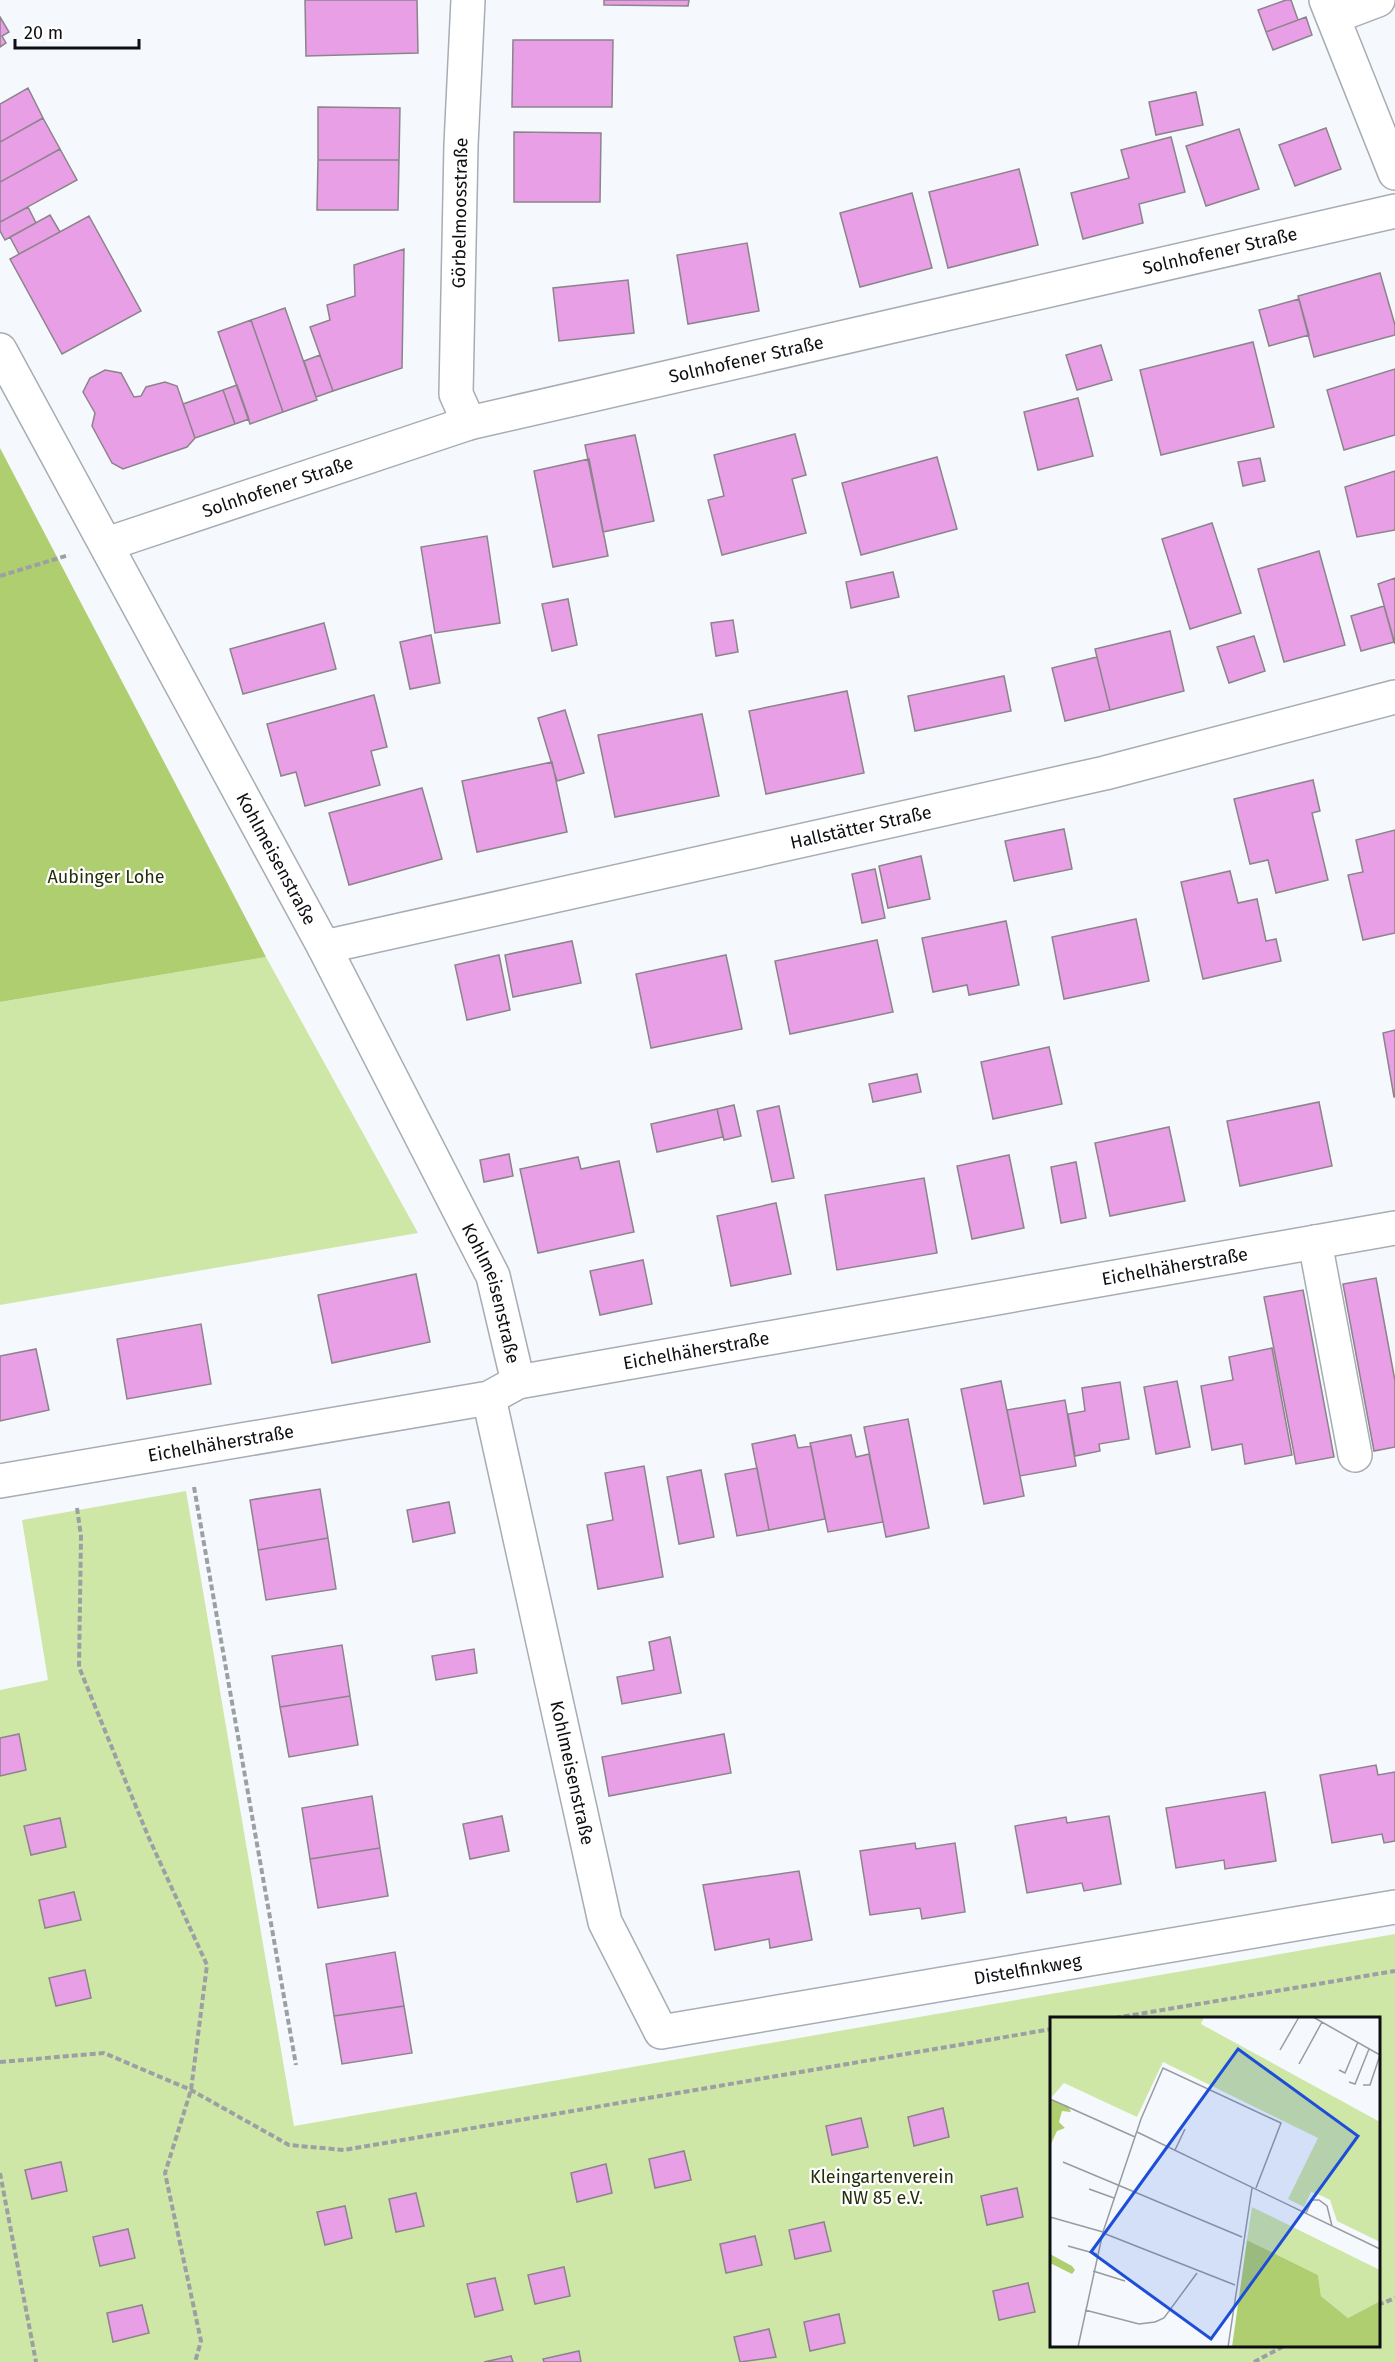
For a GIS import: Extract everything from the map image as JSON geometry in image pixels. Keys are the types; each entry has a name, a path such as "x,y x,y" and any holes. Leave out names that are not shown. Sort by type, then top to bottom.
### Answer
{"street":[{"name":"Görbelmoosstraße","path":"468,0 461,146 456,394 469,423"},
{"path":"1378,0 1330,8 1395,173"},
{"name":"Solnhofener Straße","path":"107,543 469,423 1395,211"},
{"name":"Kohlmeisenstraße","path":"0,350 107,543 324,947 493,1276 518,1382"},
{"name":"Hallstätter Straße","path":"324,947 1105,773 1395,697"},
{"name":"Eichelhäherstraße","path":"0,1481 189,1447 489,1398 518,1382 1395,1228"},
{"path":"1315,1242 1355,1455"},
{"name":"Kohlmeisenstraße","path":"489,1398 605,1922 660,2032"},
{"name":"Distelfinkweg","path":"660,2032 1395,1907"}],"path":[{"path":"0,576 107,543"},
{"path":"189,1447 296,2066"},
{"path":"77,1508 81,1536 79,1667 148,1836 207,1965 191,2090 165,2173 201,2341 195,2362"},
{"path":"1126,2017 1395,1971"},
{"path":"0,2062 104,2053 191,2090 290,2145 344,2150 1050,2029"},
{"path":"0,2173 36,2362"},
{"path":"1380,2304 1395,2298"},
{"path":"1254,2362 1282,2347"}],"green space":[{"name":"Aubinger Lohe","path":"0,448 266,957 0,1002"},
{"path":"266,957 418,1233 0,1305 0,1002"},
{"name":"Kleingartenverein NW 85 e.V.","path":"186,1491 294,2126 1395,1934 1395,2362 0,2362 0,1690 48,1680 22,1520"}],"building":[{"path":"305,0 417,0 418,53 306,56"},
{"path":"604,0 689,0 688,6 604,5"},
{"path":"1291,0 1298,20 1266,32 1258,10"},
{"path":"0,17 9,32 2,36 6,43 0,47"},
{"path":"1306,17 1312,35 1273,50 1266,32"},
{"path":"513,40 613,40 612,107 512,107"},
{"path":"28,88 43,118 0,142 0,104"},
{"path":"1196,92 1203,125 1156,135 1149,102"},
{"path":"318,107 400,108 399,160 318,160"},
{"path":"43,118 60,149 0,182 0,142"},
{"path":"1326,128 1341,169 1295,186 1279,145"},
{"path":"1239,129 1259,189 1206,206 1186,146"},
{"path":"514,132 601,133 600,202 514,202"},
{"path":"1171,137 1185,192 1139,204 1143,223 1083,239 1071,193 1129,178 1121,150"},
{"path":"60,149 77,180 0,222 0,182"},
{"path":"318,160 399,160 398,210 317,210"},
{"path":"1019,169 1038,245 948,268 929,192"},
{"path":"912,193 932,268 860,287 840,213"},
{"path":"28,207 36,223 5,240 0,231 0,222"},
{"path":"50,215 60,232 19,254 10,237"},
{"path":"89,216 141,311 62,354 10,259"},
{"path":"747,243 759,311 688,324 677,255"},
{"path":"404,249 402,368 333,391 310,327 330,320 327,305 355,296 354,265"},
{"path":"1380,273 1395,325 1395,335 1314,357 1298,296"},
{"path":"628,280 634,333 559,341 553,288"},
{"path":"1299,299 1309,335 1269,346 1259,310"},
{"path":"285,308 317,400 283,412 251,320"},
{"path":"251,320 283,412 250,424 218,332"},
{"path":"1253,342 1274,427 1161,455 1140,370"},
{"path":"1101,345 1112,380 1077,390 1066,355"},
{"path":"320,355 333,391 316,397 304,361"},
{"path":"1395,369 1395,435 1344,450 1327,390"},
{"path":"105,370 121,373 134,397 141,396 146,387 165,382 177,386 195,438 187,447 123,469 112,463 92,426 95,413 83,392 90,378"},
{"path":"237,385 249,419 235,424 223,390"},
{"path":"223,390 235,424 195,438 183,404"},
{"path":"1078,398 1093,456 1038,470 1024,412"},
{"path":"795,434 806,475 792,479 806,533 722,555 708,500 724,496 714,455"},
{"path":"635,435 654,521 603,532 585,445"},
{"path":"937,457 957,529 861,555 842,483"},
{"path":"1260,458 1265,481 1243,486 1238,462"},
{"path":"589,459 608,556 553,567 534,471"},
{"path":"1395,471 1395,530 1357,537 1345,487"},
{"path":"1212,523 1241,613 1190,629 1162,539"},
{"path":"487,536 500,623 435,633 421,547"},
{"path":"1319,551 1345,645 1284,662 1258,569"},
{"path":"893,572 899,597 851,608 846,582"},
{"path":"1395,578 1395,644 1378,584"},
{"path":"568,599 577,645 552,651 542,604"},
{"path":"1384,606 1394,642 1361,651 1351,616"},
{"path":"733,620 738,652 716,656 711,623"},
{"path":"324,623 336,669 243,694 230,649"},
{"path":"1170,631 1184,691 1110,710 1095,649"},
{"path":"431,635 440,683 410,689 400,642"},
{"path":"1254,636 1265,671 1229,683 1217,647"},
{"path":"1097,657 1110,710 1065,721 1052,668"},
{"path":"1004,676 1011,711 915,731 908,696"},
{"path":"847,691 864,773 766,794 749,711"},
{"path":"374,695 387,747 371,751 380,785 305,806 296,772 281,776 267,724"},
{"path":"565,710 584,773 557,781 538,718"},
{"path":"702,714 719,796 615,817 598,735"},
{"path":"552,762 567,832 477,852 462,781"},
{"path":"1313,780 1320,811 1312,813 1328,880 1276,893 1268,860 1250,864 1234,799"},
{"path":"422,788 442,859 349,885 329,813"},
{"path":"1064,829 1072,869 1014,881 1005,841"},
{"path":"1395,830 1395,933 1363,940 1348,875 1363,872 1356,840"},
{"path":"921,856 930,899 888,908 879,866"},
{"path":"875,869 885,918 862,923 852,874"},
{"path":"1230,871 1238,903 1257,899 1266,941 1276,939 1281,961 1203,979 1181,882"},
{"path":"1136,919 1149,981 1064,999 1052,937"},
{"path":"1006,921 1019,985 969,995 967,985 933,992 922,938"},
{"path":"877,940 893,1012 790,1034 775,961"},
{"path":"572,941 581,983 513,997 505,955"},
{"path":"499,955 510,1010 467,1020 455,965"},
{"path":"726,955 742,1029 651,1048 636,974"},
{"path":"1395,1030 1395,1097 1394,1097 1383,1033"},
{"path":"1049,1047 1062,1104 993,1119 981,1062"},
{"path":"917,1074 921,1092 873,1102 869,1084"},
{"path":"1319,1102 1332,1166 1240,1186 1227,1121"},
{"path":"734,1105 741,1136 724,1140 717,1109"},
{"path":"779,1106 794,1178 772,1182 757,1111"},
{"path":"717,1109 723,1137 657,1152 651,1124"},
{"path":"1169,1127 1185,1201 1110,1216 1095,1143"},
{"path":"509,1154 513,1176 484,1182 480,1160"},
{"path":"1009,1155 1024,1228 972,1239 957,1166"},
{"path":"578,1157 581,1169 619,1161 634,1232 538,1253 520,1169"},
{"path":"1076,1162 1086,1218 1061,1223 1051,1167"},
{"path":"924,1178 937,1253 837,1270 825,1195"},
{"path":"776,1203 791,1274 731,1286 717,1216"},
{"path":"643,1260 652,1304 600,1315 590,1271"},
{"path":"416,1274 430,1342 332,1363 318,1295"},
{"path":"1376,1278 1395,1381 1395,1447 1374,1451 1343,1284"},
{"path":"1303,1290 1334,1457 1296,1464 1264,1297"},
{"path":"201,1324 211,1384 127,1399 117,1339"},
{"path":"1272,1348 1292,1455 1245,1464 1242,1444 1212,1450 1201,1386 1233,1380 1229,1357"},
{"path":"36,1349 49,1410 0,1421 0,1356"},
{"path":"1001,1381 1024,1496 984,1504 961,1389"},
{"path":"1177,1381 1190,1447 1156,1454 1144,1387"},
{"path":"1120,1382 1129,1439 1099,1444 1100,1451 1075,1456 1068,1414 1085,1411 1082,1388"},
{"path":"1065,1400 1076,1466 1020,1476 1007,1410"},
{"path":"908,1419 929,1528 886,1537 864,1427"},
{"path":"795,1435 798,1448 811,1446 825,1519 769,1530 752,1444"},
{"path":"851,1435 856,1457 869,1454 883,1522 828,1532 810,1443"},
{"path":"644,1466 663,1577 598,1589 587,1525 613,1520 605,1473"},
{"path":"757,1468 769,1530 737,1536 725,1474"},
{"path":"701,1470 714,1537 679,1544 667,1477"},
{"path":"320,1489 328,1538 258,1550 250,1500"},
{"path":"449,1502 455,1533 413,1542 407,1510"},
{"path":"328,1538 336,1589 266,1600 258,1550"},
{"path":"670,1637 681,1693 622,1704 617,1677 654,1670 649,1642"},
{"path":"342,1645 350,1696 280,1707 272,1656"},
{"path":"474,1649 477,1673 436,1680 432,1656"},
{"path":"350,1696 358,1745 289,1757 280,1707"},
{"path":"19,1734 26,1770 0,1776 0,1738"},
{"path":"724,1734 731,1773 609,1796 602,1757"},
{"path":"1376,1765 1378,1775 1395,1772 1395,1841 1384,1843 1382,1834 1332,1843 1320,1775"},
{"path":"1265,1792 1276,1861 1225,1869 1224,1860 1176,1868 1166,1808"},
{"path":"372,1796 380,1848 310,1859 302,1808"},
{"path":"502,1816 509,1851 470,1859 463,1824"},
{"path":"1109,1816 1121,1884 1084,1891 1082,1883 1027,1893 1015,1826 1066,1817 1067,1823"},
{"path":"60,1818 66,1847 31,1855 24,1826"},
{"path":"915,1843 916,1849 955,1843 965,1912 922,1919 920,1908 870,1915 860,1851"},
{"path":"380,1848 388,1896 318,1908 310,1859"},
{"path":"799,1871 812,1940 770,1948 769,1939 715,1950 703,1885"},
{"path":"74,1892 81,1920 45,1928 39,1900"},
{"path":"395,1952 404,2006 334,2016 326,1964"},
{"path":"85,1970 91,1998 56,2006 49,1978"},
{"path":"404,2006 412,2053 342,2064 334,2016"},
{"path":"943,2108 949,2137 914,2146 908,2117"},
{"path":"861,2118 868,2147 832,2155 826,2126"},
{"path":"684,2151 691,2180 655,2188 649,2159"},
{"path":"61,2162 67,2191 32,2199 25,2170"},
{"path":"606,2164 612,2193 577,2202 571,2173"},
{"path":"1017,2188 1023,2217 987,2225 981,2196"},
{"path":"416,2193 424,2226 396,2232 389,2199"},
{"path":"345,2206 352,2238 325,2245 317,2212"},
{"path":"824,2222 831,2251 795,2259 789,2230"},
{"path":"128,2229 135,2258 100,2266 93,2237"},
{"path":"755,2236 762,2265 726,2273 720,2244"},
{"path":"564,2267 570,2296 535,2304 528,2275"},
{"path":"495,2278 503,2310 475,2317 467,2284"},
{"path":"1028,2283 1035,2312 999,2320 993,2291"},
{"path":"142,2305 149,2333 113,2342 107,2313"},
{"path":"839,2314 845,2343 810,2351 804,2322"},
{"path":"769,2329 776,2357 740,2362 734,2337"},
{"path":"579,2351 581,2362 544,2362 543,2359"},
{"path":"511,2356 513,2362 484,2362"}]}
